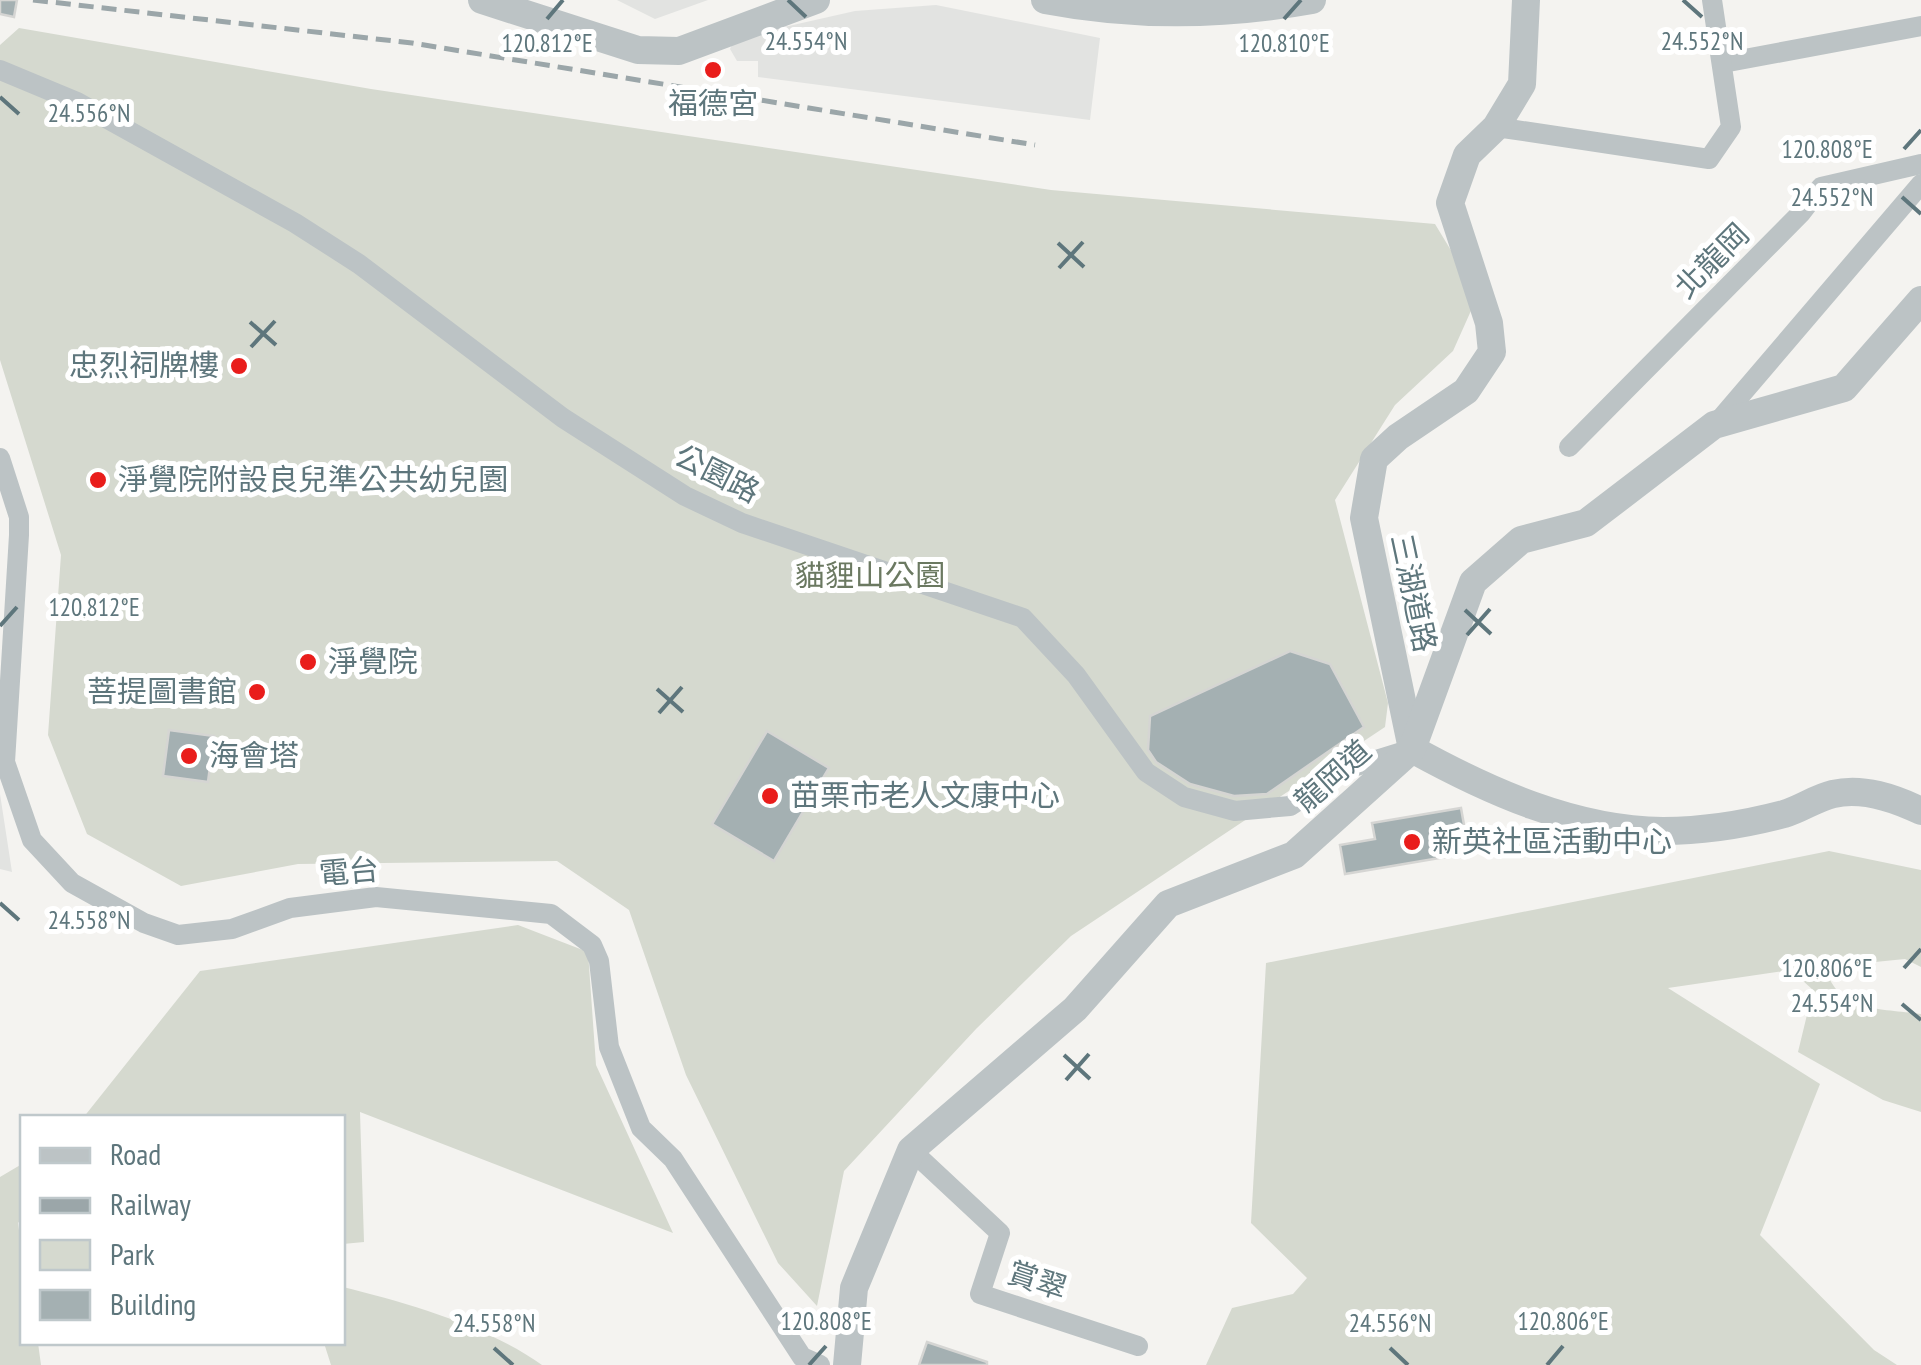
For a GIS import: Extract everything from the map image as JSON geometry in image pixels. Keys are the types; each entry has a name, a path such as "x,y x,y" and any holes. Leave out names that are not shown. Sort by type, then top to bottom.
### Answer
{"street":[{"path":"482,0 638,50 679,50 816,0"},
{"path":"1045,0 1104,11 1200,13 1312,0"},
{"name":"三湖道路","path":"1412,749 1364,518 1374,459 1398,437 1466,391 1492,352 1488,323 1450,203 1468,155 1496,127 1522,84 1526,0"},
{"path":"1496,127 1709,159 1731,127 1712,0"},
{"path":"1723,63 1921,26"},
{"name":"公園路","path":"0,70 76,102 296,223 360,264 563,418 684,496 742,523 1022,618 1076,675 1146,772 1184,797 1234,811 1290,806 1348,769 1412,749"},
{"name":"北龍岡","path":"1569,447 1801,213 1821,186 1921,164"},
{"path":"1714,425 1921,184"},
{"name":"龍岡道","path":"847,1365 854,1288 911,1150 1075,1009 1168,904 1294,855 1412,749 1473,582 1521,540 1586,523 1714,425 1844,388 1921,300"},
{"name":"電台","path":"0,458 19,517 6,762 21,814 52,864 72,883 144,923 178,934 232,930 290,908 376,897 551,914 575,929 592,945 599,961 609,1047 642,1128 672,1159 802,1357 820,1365"},
{"path":"1412,749 1532,806 1627,828 1716,826 1785,814 1834,794 1873,793 1921,811"},
{"name":"賞翠","path":"911,1150 1000,1233 980,1294 1138,1346"}],"shaded area":[{"path":"617,0 708,0 655,19"},
{"path":"936,5 1100,38 1090,120 758,77 758,61 737,61 730,49 735,38 855,11"},
{"path":"0,794 12,872 0,869"}],"green space":[{"name":"貓貍山公園","path":"19,28 371,89 1051,190 1435,224 1478,295 1453,351 1395,405 1335,500 1388,703 1385,727 1071,936 976,1029 844,1171 817,1306 778,1263 686,1075 629,910 557,861 298,864 181,886 87,834 48,735 61,555 0,360 0,45"},
{"path":"1829,851 1921,870 1921,967 1905,959 1825,967 1831,982 1850,1001 1876,1009 1921,1014 1921,1112 1883,1100 1798,1052 1813,990 1791,970 1668,988 1820,1084 1760,1235 1874,1350 1897,1365 1206,1365 1232,1308 1293,1294 1307,1278 1251,1223 1266,963"},
{"path":"518,925 588,952 596,1065 673,1233 360,1112 364,1242 345,1244 345,1115 85,1115 200,971"},
{"path":"20,1165 20,1345 38,1345 41,1365 0,1365 0,1177"},
{"path":"345,1288 472,1327 542,1365 331,1365 325,1345 345,1345"}],"building":[{"path":"0,0 17,0 14,17 0,14"},
{"path":"1290,651 1330,664 1364,727 1267,794 1234,796 1190,784 1156,762 1148,750 1150,716"},
{"name":"海會塔","path":"169,730 214,736 208,782 163,776"},
{"name":"苗栗市老人文康中心","path":"767,731 829,768 774,861 712,824"},
{"name":"新英社區活動中心","path":"1461,808 1469,853 1345,874 1340,845 1375,839 1372,823"},
{"path":"927,1342 987,1362 987,1365 919,1365"}],"railway":[{"path":"33,0 412,43 1035,145"}],"place":[{"name":"福德宮","path":"713,70"},
{"name":"忠烈祠牌樓","path":"239,366"},
{"name":"淨覺院附設良兒準公共幼兒園","path":"98,480"},
{"name":"淨覺院","path":"308,662"},
{"name":"菩提圖書館","path":"257,692"},
{"name":"海會塔","path":"189,756"},
{"name":"苗栗市老人文康中心","path":"770,796"},
{"name":"新英社區活動中心","path":"1412,842"}]}
